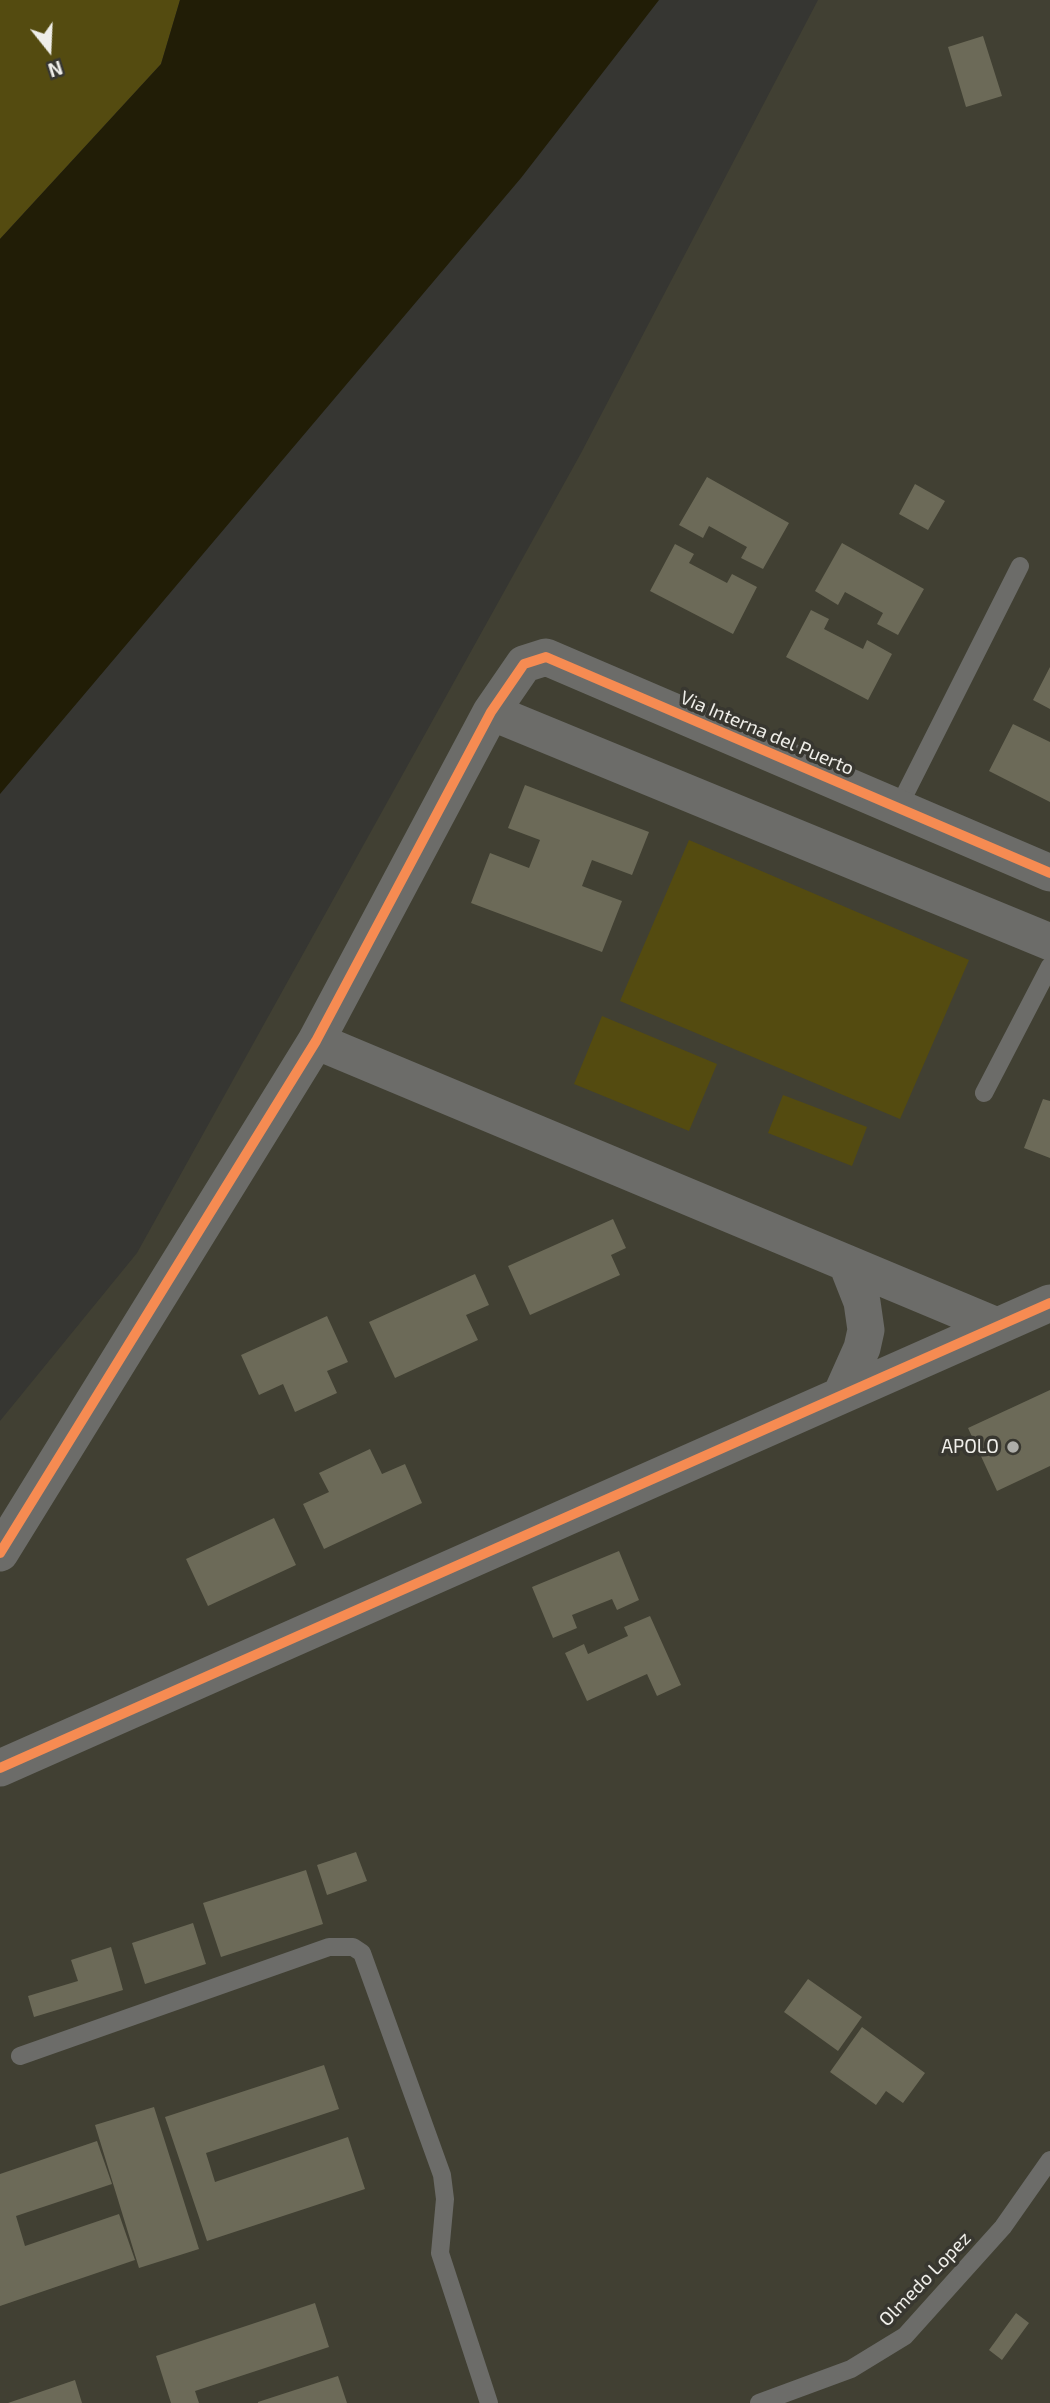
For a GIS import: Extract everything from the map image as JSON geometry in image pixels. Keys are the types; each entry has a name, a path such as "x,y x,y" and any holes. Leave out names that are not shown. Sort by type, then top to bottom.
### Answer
{"street":[{"name":"Via Interna del Puerto","path":"0,1553 316,1041 491,712 524,664 546,657 1050,873"},
{"path":"491,712 1050,942"},
{"path":"316,1041 997,1326"},
{"path":"841,1395 862,1349 866,1330 862,1302 847,1264"},
{"path":"0,1768 1050,1303"}],"lane":[{"path":"898,808 1020,566"},
{"path":"984,1093 1050,966"},
{"path":"19,2056 329,1947 353,1947 362,1953 442,2175 445,2199 440,2253 489,2403"},
{"name":"Olmedo Lopez","path":"759,2403 851,2369 905,2336 1003,2227 1050,2160"}],"shaded area":[{"path":"0,0 180,0 161,64 0,239"},
{"path":"180,0 659,0 521,178 0,794 0,239 161,64"},
{"path":"818,0 1050,0 1050,2403 0,2403 0,1421 137,1253 580,455"},
{"path":"689,840 969,960 900,1119 620,1001"},
{"path":"602,1016 717,1064 689,1131 574,1084"},
{"path":"783,1095 867,1127 852,1166 768,1133"}],"building":[{"path":"983,36 1002,96 966,107 948,47"},
{"path":"707,477 789,523 763,569 741,558 747,547 709,526 703,538 679,525"},
{"path":"915,484 945,501 928,530 899,514"},
{"path":"842,543 924,589 898,635 877,624 883,613 845,592 838,605 815,591"},
{"path":"675,544 694,554 689,563 727,583 732,574 757,587 733,634 650,591"},
{"path":"811,610 829,619 824,629 863,649 867,640 892,654 868,700 786,657"},
{"path":"1050,667 1050,709 1033,700"},
{"path":"1013,724 1050,742 1050,802 989,771"},
{"path":"525,785 649,832 632,875 592,860 582,886 622,901 602,952 471,903 490,853 529,868 540,840 508,828"},
{"path":"1043,1099 1050,1101 1050,1158 1024,1148"},
{"path":"613,1219 626,1248 611,1255 620,1275 530,1315 508,1266"},
{"path":"475,1274 489,1305 466,1315 478,1340 395,1378 369,1322"},
{"path":"327,1316 348,1362 327,1371 337,1393 295,1412 283,1384 259,1395 241,1355"},
{"name":"APOLO","path":"1050,1390 1050,1466 997,1491 968,1428"},
{"path":"370,1449 382,1474 405,1464 422,1503 324,1549 303,1504 329,1492 319,1473"},
{"path":"274,1518 296,1565 208,1606 186,1559"},
{"path":"619,1551 639,1600 617,1610 612,1599 572,1615 577,1628 553,1638 532,1587"},
{"path":"650,1616 681,1685 657,1696 647,1674 587,1701 565,1653 584,1644 588,1654 628,1636 624,1627"},
{"path":"356,1852 367,1881 327,1895 317,1865"},
{"path":"306,1870 323,1924 221,1957 203,1903"},
{"path":"193,1923 206,1964 145,1984 132,1943"},
{"path":"111,1947 123,1990 34,2017 28,1996 78,1981 71,1960"},
{"path":"808,1979 862,2017 838,2051 784,2012"},
{"path":"862,2027 925,2073 903,2103 886,2091 876,2105 830,2072"},
{"path":"324,2065 339,2109 206,2153 215,2182 348,2137 365,2189 207,2241 165,2117"},
{"path":"154,2107 199,2249 139,2268 95,2125"},
{"path":"97,2141 112,2184 16,2216 25,2246 119,2214 135,2260 0,2306 0,2174"},
{"path":"315,2303 329,2347 195,2391 199,2403 171,2403 156,2356"},
{"path":"1016,2313 1029,2323 1002,2360 989,2350"},
{"path":"338,2376 347,2403 258,2403 258,2402"},
{"path":"75,2380 82,2403 8,2403"}],"cycle path":[{"path":"0,1553 316,1041 491,712 524,664 546,657 1050,873"},
{"path":"0,1768 1050,1303"}],"place":[{"name":"APOLO","path":"1013,1447"}]}
